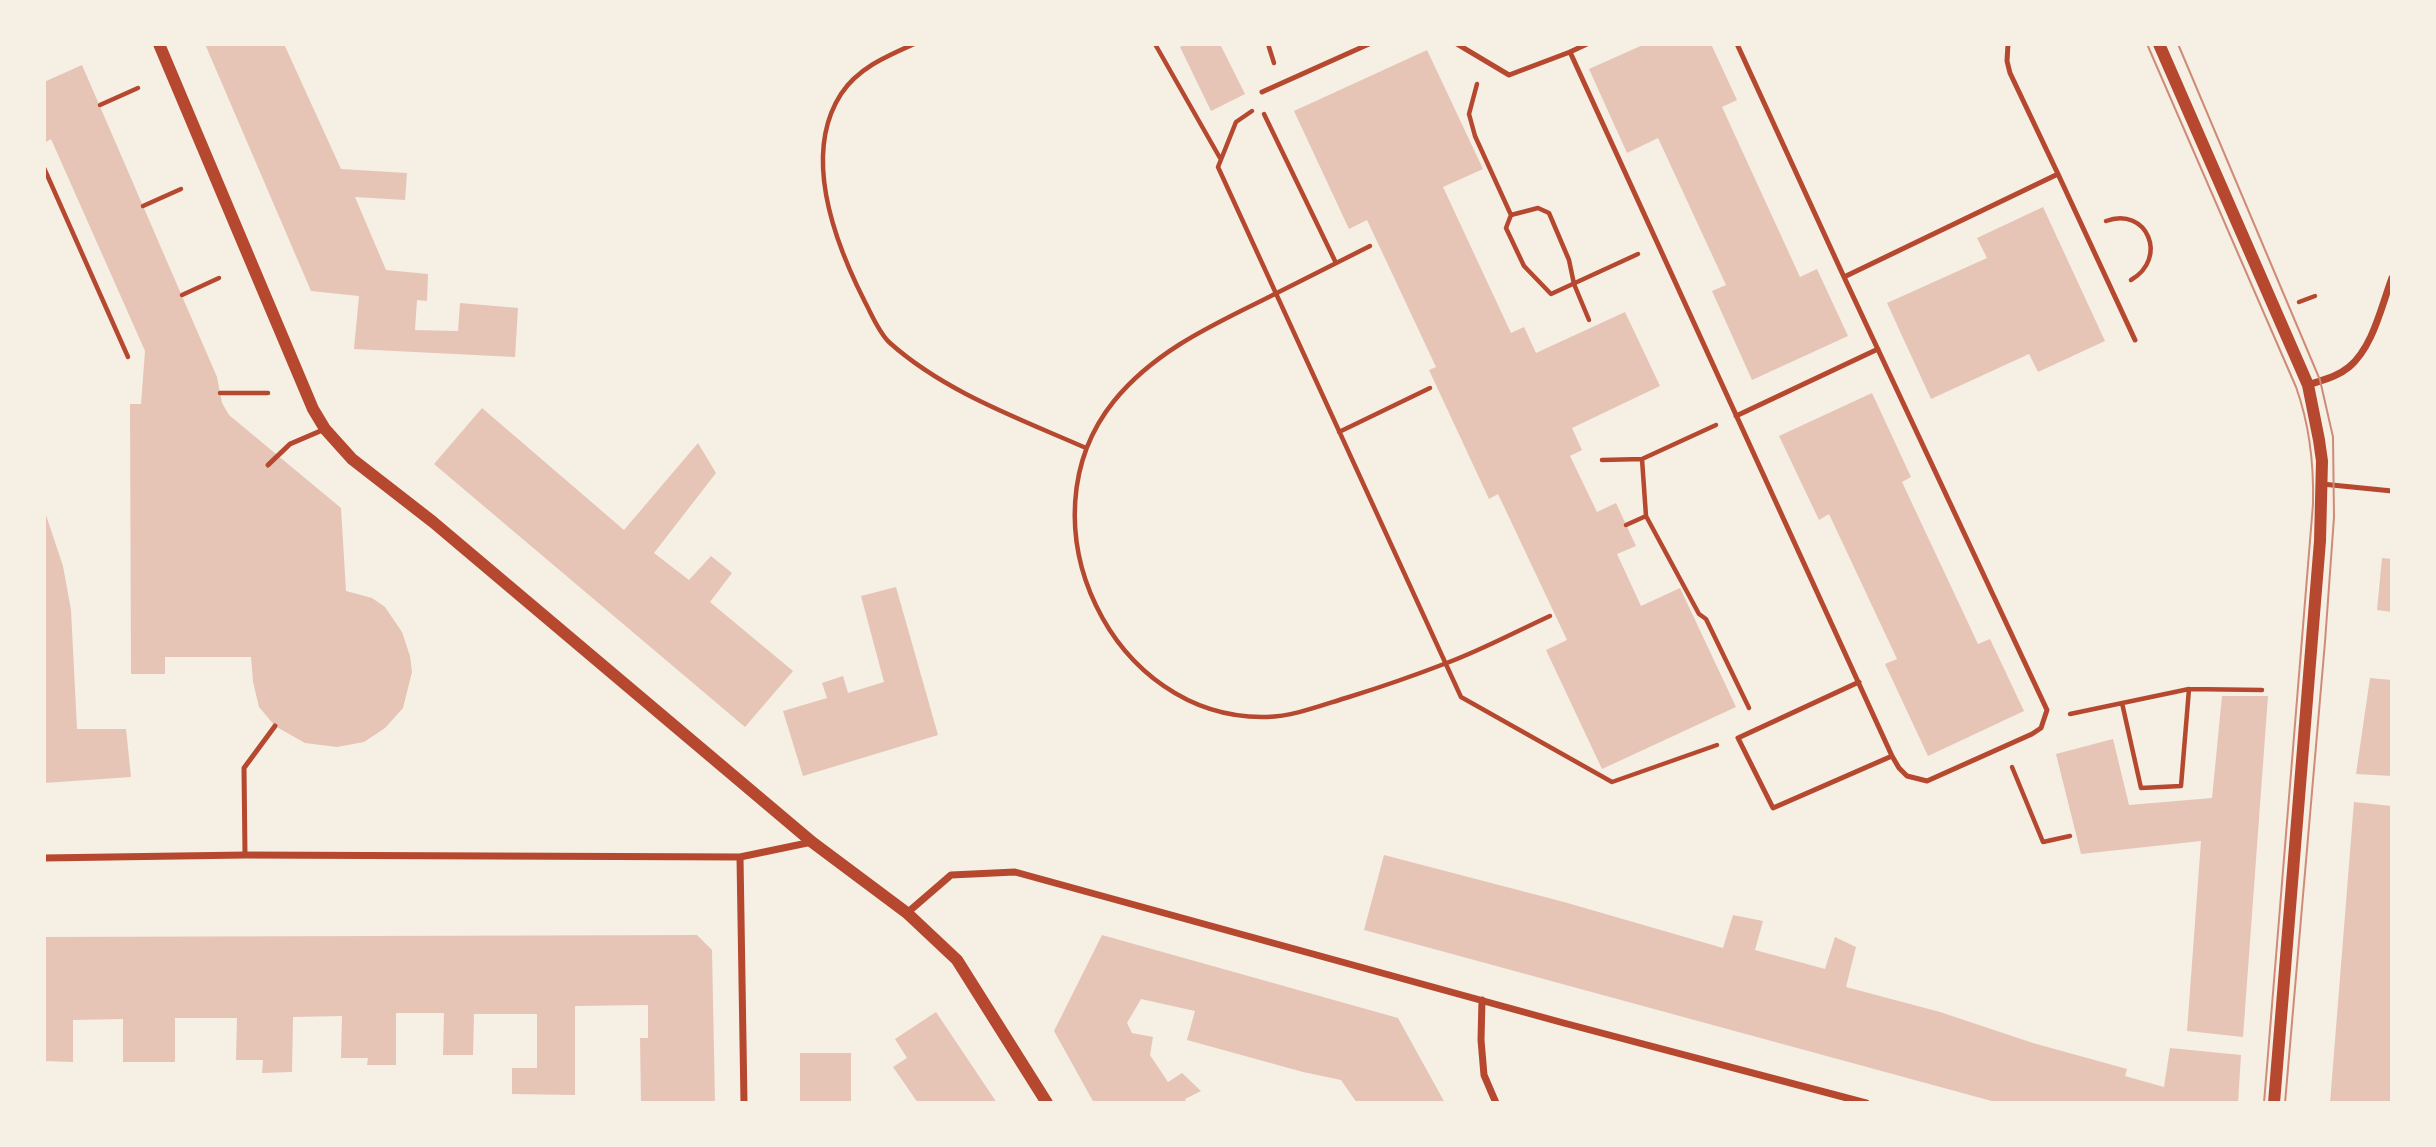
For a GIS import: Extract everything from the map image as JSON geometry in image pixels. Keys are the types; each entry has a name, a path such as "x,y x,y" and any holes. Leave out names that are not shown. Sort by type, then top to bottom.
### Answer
{"street":[{"path":"159,44 308,397 325,429 352,459 433,522 812,842 907,913 957,960 1046,1103"},
{"path":"2159,44 2308,385 2319,440 2322,484 2318,569 2274,1103"},
{"path":"2308,385 2335,376 2350,367 2370,338 2392,278"},
{"path":"44,858 245,855 740,857 812,842"},
{"path":"740,857 744,1103"},
{"path":"907,913 951,875 1015,872 1867,1103"},
{"path":"1482,1000 1483,1074 1496,1103"}],"lane":[{"path":"1262,92 1369,44"},
{"path":"1457,44 1509,75 1587,44"},
{"path":"1570,52 1892,756 1907,776 1927,782 2032,734 2041,728 2047,710 1737,44"},
{"path":"2008,44 2007,61 2010,73 2135,340"},
{"path":"1844,277 2057,174"},
{"path":"1736,416 1878,349"},
{"path":"268,465 290,444 325,429"},
{"path":"2322,484 2392,491"},
{"path":"1859,682 1738,738 1773,808 1892,756"},
{"path":"245,855 244,768 275,726"}],"path":[{"path":"914,44 880,59 858,74 841,93 827,121 823,160 827,196 844,256 886,340 909,359 942,382 1086,448"},
{"path":"1155,44 1221,159"},
{"path":"1484,61 1469,114 1475,136 1511,215 1506,228 1524,266 1551,294 1658,245"},
{"path":"100,105 138,88"},
{"path":"1336,263 1261,107 1236,122 1217,167 1461,697 1612,782 1738,738"},
{"path":"44,168 128,357"},
{"path":"143,206 181,188"},
{"path":"1511,215 1538,208 1549,213 1569,260 1574,284 1589,320"},
{"path":"2084,231 2115,218 2129,219 2141,225 2149,237 2152,250 2150,263 2141,274 2112,290"},
{"path":"1370,246 1189,337 1145,369 1114,401 1086,448 1078,472 1073,508 1078,551 1087,589 1116,638 1146,672 1169,690 1198,706 1229,715 1267,717 1295,714 1446,664 1550,616"},
{"path":"182,295 219,278"},
{"path":"2296,304 2315,296"},
{"path":"1339,432 1430,388"},
{"path":"220,393 268,393"},
{"path":"1602,460 1642,459 1736,416"},
{"path":"1642,459 1646,516 1699,614 1706,619 1758,728"},
{"path":"1626,525 1646,516"},
{"path":"2046,719 2189,689 2262,690"},
{"path":"2122,704 2141,788 2181,786 2189,689"},
{"path":"2004,746 2043,842 2070,836"}],"building":[{"path":"205,44 284,44 341,169 407,173 405,200 355,197 386,270 428,274 427,301 417,300 415,330 458,331 460,303 518,308 515,357 354,349 359,296 311,291"},
{"path":"1186,44 1220,44 1245,94 1211,111 1180,47"},
{"path":"1645,44 1711,44 1737,100 1722,107 1800,277 1817,269 1848,336 1752,380 1712,291 1726,285 1658,138 1627,153 1589,69"},
{"path":"1427,50 1483,169 1443,187 1511,333 1524,327 1536,353 1625,312 1660,386 1572,428 1582,450 1570,456 1597,512 1616,503 1636,546 1617,554 1641,606 1680,588 1736,707 1602,769 1546,650 1567,640 1498,494 1489,499 1429,370 1436,367 1367,220 1349,229 1294,111"},
{"path":"82,65 217,377 222,403 229,415 341,508 346,591 372,598 385,607 402,632 412,672 403,708 385,728 364,742 337,747 305,743 275,726 259,707 251,657 165,657 165,674 131,674 130,404 141,404 145,351 51,139 44,143 44,82"},
{"path":"2043,207 2105,341 2038,372 2029,354 1931,399 1887,303 1987,258 1977,238"},
{"path":"1872,393 1911,477 1902,482 1978,644 1990,639 2024,711 1928,756 1885,664 1897,659 1829,514 1819,520 1779,436"},
{"path":"482,408 624,530 698,443 716,473 654,553 689,580 711,556 732,573 710,602 793,671 745,727 434,464"},
{"path":"44,509 63,566 71,610 77,729 126,729 131,777 44,783"},
{"path":"2382,558 2392,559 2392,612 2377,610"},
{"path":"896,587 938,735 803,776 783,711 827,698 822,683 843,676 848,693 884,682 861,596"},
{"path":"2370,678 2392,680 2392,776 2356,774"},
{"path":"2222,696 2268,696 2243,1037 2187,1031 2201,841 2081,854 2056,754 2113,739 2129,805 2212,798"},
{"path":"2354,802 2392,806 2392,1103 2330,1103"},
{"path":"1384,855 1564,902 1723,948 1733,915 1763,921 1755,950 1825,969 1835,937 1856,947 1846,987 1940,1012 2033,1043 2127,1069 2125,1076 2164,1087 2170,1048 2241,1055 2238,1103 1999,1103 1364,930"},
{"path":"697,935 712,950 715,1103 641,1103 640,1038 648,1038 648,1005 575,1006 575,1095 512,1094 512,1068 537,1068 537,1014 474,1014 473,1055 443,1055 444,1013 396,1013 396,1065 367,1065 368,1058 341,1058 342,1016 293,1017 292,1072 262,1073 263,1060 236,1060 237,1018 175,1018 175,1062 123,1062 123,1019 73,1020 73,1062 44,1061 44,937"},
{"path":"1102,935 1398,1018 1445,1103 1357,1103 1341,1080 1187,1040 1195,1011 1141,999 1127,1023 1132,1033 1153,1037 1150,1055 1168,1082 1182,1073 1201,1091 1185,1099 1187,1103 1094,1103 1054,1031"},
{"path":"936,1012 997,1103 918,1103 893,1067 907,1058 895,1039"},
{"path":"800,1053 851,1053 851,1103 800,1103"}],"tram line":[{"path":"2147,44 2296,387 2305,416 2312,459 2313,504 2264,1103"},
{"path":"2178,44 2320,380 2333,437 2334,517 2325,642 2285,1103"}]}
